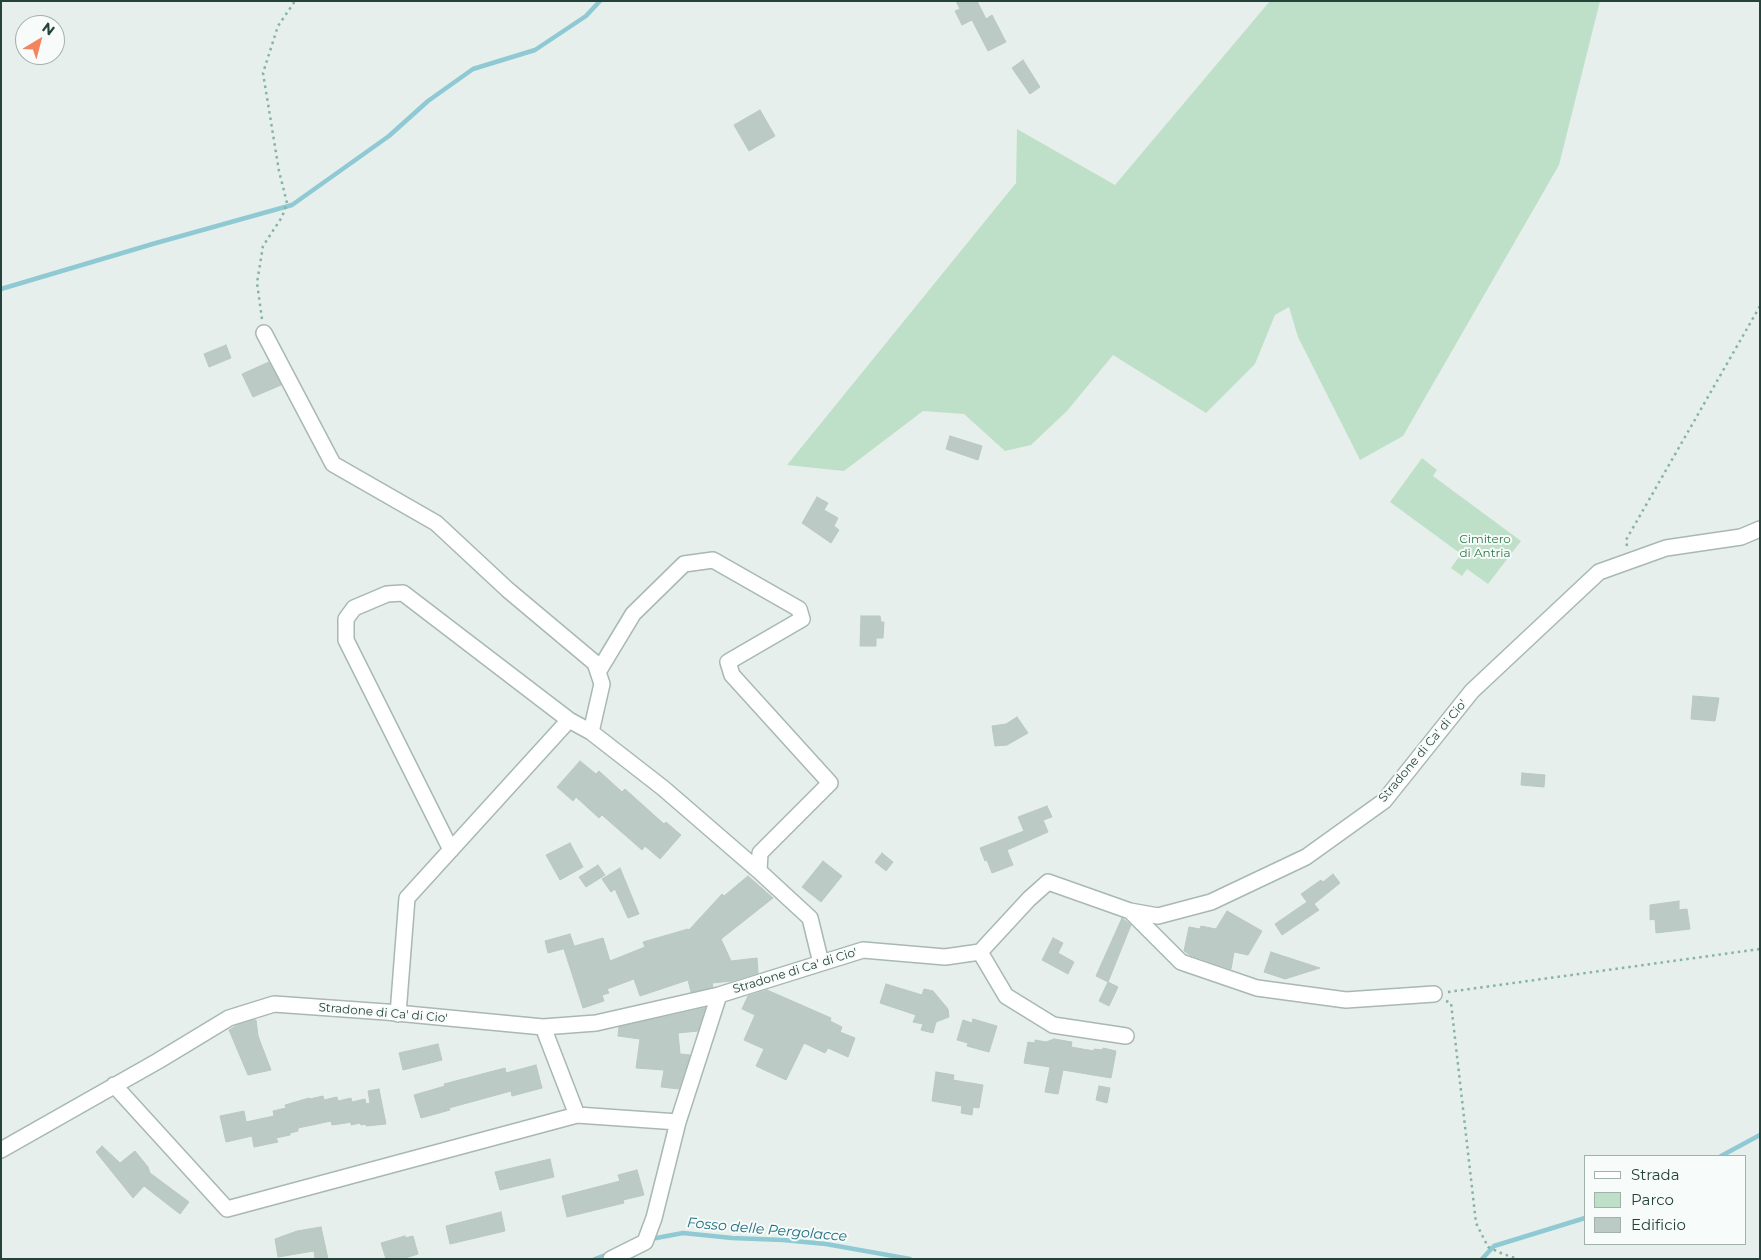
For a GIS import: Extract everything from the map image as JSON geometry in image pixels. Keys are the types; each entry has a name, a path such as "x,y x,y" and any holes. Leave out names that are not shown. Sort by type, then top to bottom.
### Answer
{"street":[{"path":"264,333 333,464 436,523 508,590 595,663 602,684 591,732"},
{"name":"Stradone di Ca' di Cio'","path":"1,1150 229,1018 274,1004 543,1028 596,1023 719,995 863,950 944,957 980,952 1029,899 1048,882 1130,911 1158,916 1211,902 1306,857 1384,800 1472,691 1599,572 1666,548 1741,537 1760,529"},
{"path":"598,672 633,614 684,564 713,560 799,609 802,619 728,662 732,675 830,783 760,853 759,871"},
{"path":"451,850 346,640 346,619 354,608 386,594 403,593 569,720 591,732 663,788 810,918 821,963"},
{"path":"398,1014 407,898 569,720"},
{"path":"1130,911 1181,962 1257,988 1346,1000 1434,994"},
{"path":"980,952 1006,996 1053,1025 1126,1036"},
{"path":"612,1259 644,1242 654,1218 678,1122 719,995"},
{"path":"543,1028 577,1115"},
{"path":"114,1085 227,1209 577,1115 678,1122"}],"path":[{"path":"264,333 257,283 260,265 264,246 282,217 287,203 279,171 263,73 278,26 296,1"},
{"path":"1629,561 1626,540 1760,306"},
{"path":"1434,994 1760,949"},
{"path":"1434,994 1451,1003 1476,1223 1488,1247 1518,1259"}],"green space":[{"path":"1270,1 1600,1 1559,165 1403,436 1360,460 1298,337 1289,307 1275,315 1255,364 1206,413 1113,355 1067,411 1031,445 1005,451 964,414 923,411 844,471 787,465 1016,183 1017,129 1115,185"},
{"name":"Cimitero di Antria","path":"1422,458 1437,470 1433,476 1521,541 1488,584 1467,569 1462,576 1451,568 1461,554 1390,502"}],"building":[{"path":"956,1 977,1 986,19 992,15 1006,42 988,51 972,20 962,25 955,11 960,9"},
{"path":"1023,60 1040,87 1030,94 1012,68"},
{"path":"760,110 775,136 749,151 734,125"},
{"path":"226,345 231,358 209,367 204,354"},
{"path":"269,362 281,385 253,397 242,374"},
{"path":"950,436 982,446 978,460 946,449"},
{"path":"817,497 828,503 824,510 838,518 834,526 839,530 831,543 802,523"},
{"path":"861,616 880,616 881,622 884,622 883,638 876,638 876,646 860,646"},
{"path":"1693,696 1719,698 1715,721 1691,719"},
{"path":"1017,717 1028,733 1007,745 995,746 992,726 1006,724"},
{"path":"580,761 596,774 599,771 622,792 625,789 664,824 666,822 681,835 660,859 645,846 642,850 602,815 599,818 576,797 573,801 557,787"},
{"path":"1522,773 1545,775 1544,787 1521,785"},
{"path":"1047,806 1052,817 1043,820 1048,832 1007,850 1013,865 992,873 980,848 1024,831 1018,817"},
{"path":"570,843 583,867 560,880 546,855"},
{"path":"882,853 893,862 886,871 875,862"},
{"path":"823,861 842,876 821,902 802,887"},
{"path":"598,865 605,875 586,887 579,877"},
{"path":"620,868 639,914 628,918 615,889 611,892 602,879"},
{"path":"1333,874 1340,883 1314,904 1319,910 1282,935 1275,924 1307,902 1301,894"},
{"path":"748,876 773,898 721,939 731,961 757,958 758,973 732,981 712,983 713,987 691,992 688,980 640,996 634,979 607,989 609,993 602,995 604,1001 583,1008 564,949 603,938 610,961 645,947 643,942 689,930 722,894 724,896"},
{"path":"1679,901 1679,910 1687,909 1690,929 1656,933 1655,919 1650,920 1650,905"},
{"path":"1227,911 1262,931 1248,955 1234,952 1231,969 1190,955 1184,951 1189,927 1200,929 1201,926 1216,929"},
{"path":"1122,918 1131,925 1108,982 1096,976"},
{"path":"570,934 574,946 548,953 545,941"},
{"path":"1053,938 1063,943 1058,953 1074,962 1068,974 1042,960"},
{"path":"1271,952 1320,968 1285,979 1264,972"},
{"path":"1108,982 1118,987 1109,1006 1099,1001"},
{"path":"886,984 922,995 924,989 933,991 948,1009 949,1017 936,1022 933,1033 921,1030 923,1024 913,1022 916,1015 880,1003"},
{"path":"767,990 831,1018 830,1021 842,1027 840,1032 855,1038 848,1057 828,1048 825,1053 804,1043 786,1080 756,1066 764,1049 744,1040 755,1015 742,1009 748,996"},
{"path":"705,1008 698,1031 678,1033 680,1054 690,1055 679,1089 661,1087 664,1070 636,1068 640,1039 618,1036 619,1027"},
{"path":"973,1019 997,1026 989,1052 967,1046 968,1043 957,1040 963,1020 972,1023"},
{"path":"256,1020 258,1036 271,1070 248,1075 229,1030 237,1025"},
{"path":"1054,1039 1072,1042 1071,1047 1094,1051 1094,1049 1102,1050 1103,1048 1116,1051 1111,1078 1063,1070 1058,1094 1045,1092 1050,1067 1024,1063 1028,1042 1035,1043 1035,1040 1046,1042"},
{"path":"438,1044 442,1060 403,1070 399,1053"},
{"path":"536,1065 542,1088 512,1096 511,1091 449,1108 450,1110 421,1118 414,1095 445,1086 444,1084 505,1068 506,1073"},
{"path":"936,1072 954,1075 953,1080 983,1085 979,1108 973,1107 972,1115 961,1113 962,1106 932,1101"},
{"path":"1099,1086 1110,1088 1107,1103 1096,1100"},
{"path":"379,1089 386,1124 366,1126 366,1124 361,1125 360,1123 351,1125 351,1122 332,1125 331,1121 298,1128 298,1131 290,1133 290,1135 276,1138 278,1142 254,1147 252,1136 226,1142 220,1116 244,1111 246,1122 274,1116 273,1111 286,1108 285,1105 323,1096 324,1100 337,1097 338,1101 351,1098 352,1102 365,1099 366,1104 370,1103 368,1091"},
{"path":"102,1146 120,1163 135,1151 148,1167 150,1173 189,1202 180,1214 144,1186 133,1198 96,1152"},
{"path":"550,1159 554,1177 500,1190 495,1172"},
{"path":"637,1170 644,1195 623,1200 624,1203 567,1217 562,1196 620,1181 618,1175"},
{"path":"501,1212 505,1231 450,1244 446,1226"},
{"path":"321,1227 328,1259 315,1259 314,1251 278,1257 275,1239 297,1231"},
{"path":"405,1236 405,1238 413,1236 418,1254 402,1259 386,1259 381,1243"}],"waterway":[{"path":"1,289 292,205 389,136 428,101 473,69 535,50 586,16 600,1"},
{"name":"Fosso delle Pergolacce","path":"1723,1155 1760,1135"},
{"name":"Fosso delle Pergolacce","path":"1482,1259 1494,1246 1584,1218"},
{"name":"Fosso delle Pergolacce","path":"651,1239 683,1233 732,1238 783,1240 826,1244 910,1259"},
{"name":"Fosso delle Pergolacce","path":"595,1259 608,1254"}]}
